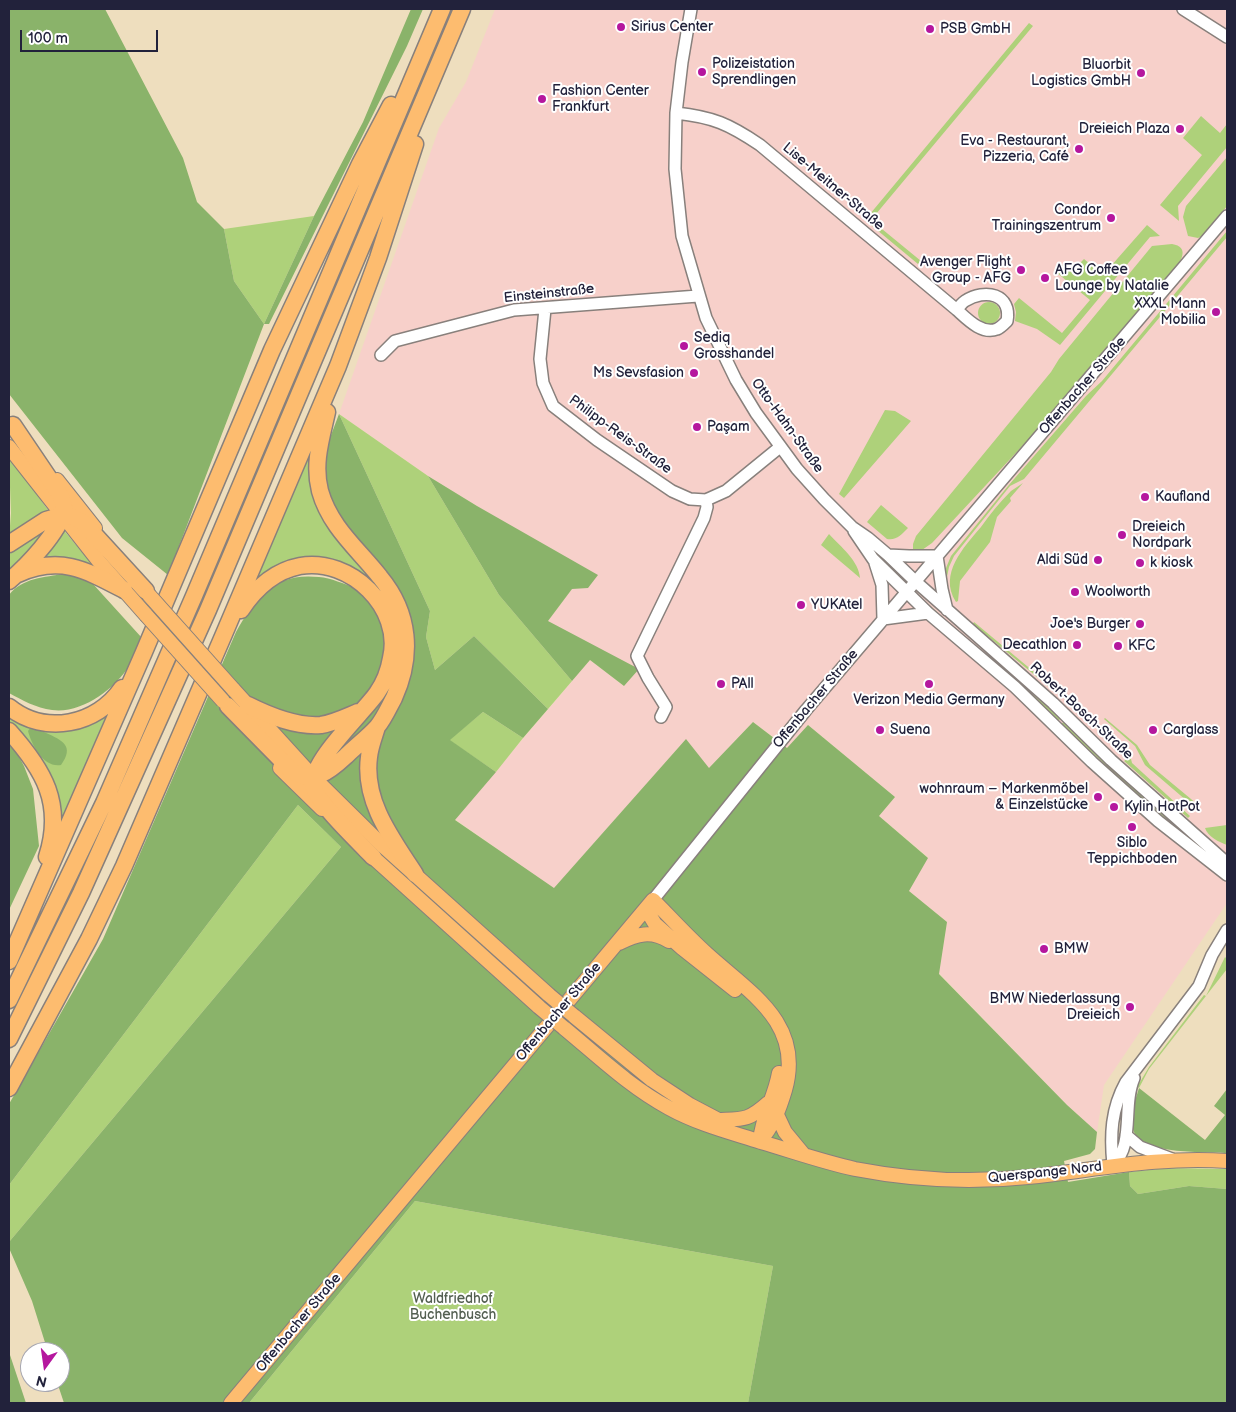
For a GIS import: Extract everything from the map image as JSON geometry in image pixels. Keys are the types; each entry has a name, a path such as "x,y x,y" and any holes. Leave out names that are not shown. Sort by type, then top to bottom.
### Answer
{"highway":[{"path":"9,1039 81,893 208,610 462,9"},
{"path":"9,961 144,652 220,469 292,307 360,164 440,13"},
{"path":"9,1000 108,794 210,559 440,13"},
{"path":"9,1088 89,939 124,866 338,366 407,172 440,61"},
{"path":"225,704 291,770 302,777 314,778 342,760 377,727 388,710 399,686 406,662 407,637 402,614 393,595 381,578 339,529 329,513 320,490 317,472 318,456 338,366"},
{"path":"11,422 61,496 65,506 63,515 42,546 12,578"},
{"path":"9,544 46,520 63,515 72,517 82,522 147,593"},
{"path":"12,578 45,566 65,565 84,570 124,590"},
{"path":"224,634 258,588 271,578 301,566 315,565 350,575 369,590 382,606 392,632 393,644 392,656 384,681 378,692 329,751 314,778 313,785 318,797 373,857"},
{"path":"9,707 25,717 43,723 70,723 85,719 107,706 118,695 144,652"},
{"path":"248,705 286,720 306,725 322,725 335,722 360,712"},
{"path":"377,727 368,759 370,790 386,830 415,874"},
{"path":"9,731 42,773 50,793 52,809 50,847 29,915"}],"main road":[{"path":"11,422 147,593 314,778 382,845 574,1016 652,1080 690,1105 760,1141"},
{"name":"Querspange Nord","path":"9,447 124,590 277,764 373,857 539,1006 638,1089 669,1109 720,1130 805,1156 876,1172 914,1178 954,1180 1028,1177 1172,1159 1227,1161"},
{"path":"652,901 649,914 653,921 682,948 750,1002 769,1024 778,1044 780,1056 778,1081 762,1124 760,1141"},
{"path":"652,901 768,1009 778,1022 788,1047 787,1081 777,1115 770,1130 760,1141"},
{"name":"Offenbacher Straße","path":"231,1403 652,901"},
{"path":"616,944 633,936 644,934 658,936 682,948"},
{"path":"718,1120 748,1118 770,1100"},
{"path":"777,1115 785,1132 805,1156"}],"street":[{"name":"Otto-Hahn-Straße","path":"691,9 676,113 675,169 682,236 706,318 736,380 780,447 814,489 852,527 888,555 915,582"},
{"path":"1183,9 1227,37"},
{"name":"Lise-Meitner-Straße","path":"676,113 700,116 719,122 736,129 760,145 957,310"},
{"name":"Offenbacher Straße","path":"652,901 806,710 1227,216"},
{"name":"Einsteinstraße","path":"381,355 395,341 514,310 698,296"},
{"name":"Philipp-Reis-Straße","path":"545,309 540,359 543,383 553,406 597,440 672,491 690,499 706,500"},
{"path":"661,717 666,707 637,656 704,518 707,508 706,500 726,491 780,447"},
{"name":"Otto-Hahn-Straße","path":"852,527 873,559 906,592"},
{"path":"888,555 937,556 947,610"},
{"path":"873,559 882,585 883,619 928,613"},
{"name":"Robert-Bosch-Straße","path":"915,582 1053,703 1111,760 1227,862"},
{"name":"Robert-Bosch-Straße","path":"906,592 1015,688 1092,762 1158,821 1227,875"},
{"path":"1113,1165 1111,1130 1118,1100 1126,1082 1199,986 1212,954 1227,930"},
{"path":"1113,1165 1122,1154 1132,1082 1143,1061"},
{"path":"1126,1135 1140,1147 1172,1159"}],"shaded area":[{"path":"495,9 1227,9 1227,903 1104,1085 1097,1132 1067,1105 939,973 947,922 909,891 928,857 879,816 895,797 808,725 788,748 753,722 709,769 686,740 554,889 455,819 590,660 624,686 548,621 572,589 477,506 428,476 339,414 439,128 466,82"}],"green space":[{"path":"9,9 105,9 183,158 197,202 224,229 234,281 264,324 168,575 122,538 9,394"},
{"path":"411,9 423,9 407,46 269,324 264,324 314,216 363,122"},
{"path":"1029,23 1033,26 871,220 921,261 918,264 865,220"},
{"path":"1201,116 1220,133 1227,124 1227,147 1178,206 1179,221 1160,205 1202,155 1183,138"},
{"path":"1227,157 1227,206 1204,235 1198,238 1188,236 1183,217 1186,206"},
{"path":"314,216 264,324 234,281 224,229"},
{"path":"1147,225 1160,236 1150,237 1060,345 1037,329 1015,321 1016,312 1014,304 1019,298 1062,333 1090,300 1056,272 1062,265 1071,272 1084,259 1103,275"},
{"path":"1227,231 1227,237 1024,479 1010,486 954,556 949,567 946,582 946,568 951,556 1008,486 1086,396 1102,381"},
{"path":"1172,244 1181,248 1182,251 1175,271 1054,412 932,543 922,550 913,552 916,536 1152,246"},
{"path":"989,302 997,305 1000,313 997,321 989,324 981,321 978,313 981,305"},
{"path":"885,410 895,411 911,421 844,498 839,494"},
{"path":"339,414 428,476 499,595 572,681 548,709 474,636 435,670 426,637 430,611"},
{"path":"339,414 430,611 426,637 435,670 474,636 548,709 523,738 483,712 450,740 496,772 455,820 554,888 686,739 709,768 753,722 787,748 808,725 895,797 879,816 928,858 909,891 947,922 939,974 1067,1105 1097,1132 1095,1149 1090,1154 1064,1161 1068,1182 1129,1172 1130,1186 1138,1194 1189,1186 1227,1189 1227,1403 748,1403 773,1266 415,1201 249,1403 64,1403 60,1392 70,1392 70,1342 45,1342 32,1301 9,1248 9,1242 341,847 298,805 9,1185 9,1104 103,939 236,632 251,608 268,590 278,583 290,579 303,577 324,578 356,588 380,572 336,512 326,485 322,459"},
{"path":"308,455 310,456 310,469 376,583 388,611 322,562 251,588"},
{"path":"12,460 48,510 47,514 9,539 11,513 9,461"},
{"path":"428,476 598,575 588,588 572,589 548,621 639,669 624,686 590,660 572,681 499,595"},
{"path":"1023,483 997,517 990,542 960,581 958,601 956,602 951,592 950,581 955,562 967,543 999,504 1011,491"},
{"path":"881,505 908,528 896,538 887,539 867,522"},
{"path":"52,524 9,575 9,552"},
{"path":"62,528 95,568 29,565"},
{"path":"829,534 853,560 860,578 821,545"},
{"path":"64,574 81,578 93,584 142,638 123,675 106,692 96,699 74,708 52,710 35,706 9,693 9,595 14,589 27,582 42,577"},
{"path":"924,600 964,637 1061,718 1058,721 921,603"},
{"path":"974,622 1051,686 1049,687 973,624"},
{"path":"118,702 57,834 58,811 9,725 9,714 38,727"},
{"path":"483,712 523,738 496,772 449,740"},
{"path":"1105,718 1137,745 1150,765 1197,804 1194,807 1145,765 1135,746"},
{"path":"1065,721 1208,854 1141,798 1061,724"},
{"path":"31,727 57,738 65,744 67,753 61,765 49,763 40,755 32,743 28,731"},
{"path":"9,744 17,753 24,766 33,789 39,846 9,910"},
{"path":"1131,759 1132,763 1190,816 1188,818 1124,761"},
{"path":"298,805 341,847 9,1242 9,1185"},
{"path":"1227,825 1227,845 1211,837 1205,828"},
{"path":"1225,957 1227,959 1227,969 1206,996"},
{"path":"1204,995 1206,996 1149,1069 1139,1088 1137,1087 1149,1067"},
{"path":"1139,1088 1205,1140 1225,1115 1214,1106 1227,1089 1227,1153 1177,1151 1163,1149 1141,1141 1135,1134 1132,1123"},
{"path":"1166,1168 1227,1169 1227,1189 1189,1186 1138,1194 1130,1186 1129,1172"},
{"name":"Waldfriedhof Buchenbusch","path":"415,1201 773,1266 748,1403 249,1403"},
{"path":"9,1352 20,1385 20,1392 22,1392 26,1403 9,1403"}],"place":[{"name":"Sirius Center","path":"621,27"},
{"name":"PSB GmbH","path":"930,29"},
{"name":"Polizeistation Sprendlingen","path":"702,72"},
{"name":"Bluorbit Logistics GmbH","path":"1141,73"},
{"name":"Fashion Center Frankfurt","path":"542,99"},
{"name":"Dreieich Plaza","path":"1180,129"},
{"name":"Eva - Restaurant, Pizzeria, Café","path":"1079,149"},
{"name":"Condor Trainingszentrum","path":"1111,218"},
{"name":"Avenger Flight Group - AFG","path":"1021,270"},
{"name":"AFG Coffee Lounge by Natalie","path":"1045,278"},
{"name":"XXXL Mann Mobilia","path":"1216,312"},
{"name":"Sediq Grosshandel","path":"684,346"},
{"name":"Ms Sevsfasion","path":"694,373"},
{"name":"Paşam","path":"697,427"},
{"name":"Kaufland","path":"1145,497"},
{"name":"Dreieich Nordpark","path":"1122,535"},
{"name":"Aldi Süd","path":"1098,560"},
{"name":"k kiosk","path":"1140,563"},
{"name":"Woolworth","path":"1075,592"},
{"name":"YUKAtel","path":"801,605"},
{"name":"Joe's Burger","path":"1140,624"},
{"name":"Decathlon","path":"1077,645"},
{"name":"KFC","path":"1118,646"},
{"name":"PAll","path":"721,684"},
{"name":"Verizon Media Germany","path":"929,684"},
{"name":"Suena","path":"880,730"},
{"name":"Carglass","path":"1153,730"},
{"name":"wohnraum – Markenmöbel & Einzelstücke","path":"1098,797"},
{"name":"Kylin HotPot","path":"1114,807"},
{"name":"Siblo Teppichboden","path":"1132,827"},
{"name":"BMW","path":"1044,949"},
{"name":"BMW Niederlassung Dreieich","path":"1130,1007"}]}
